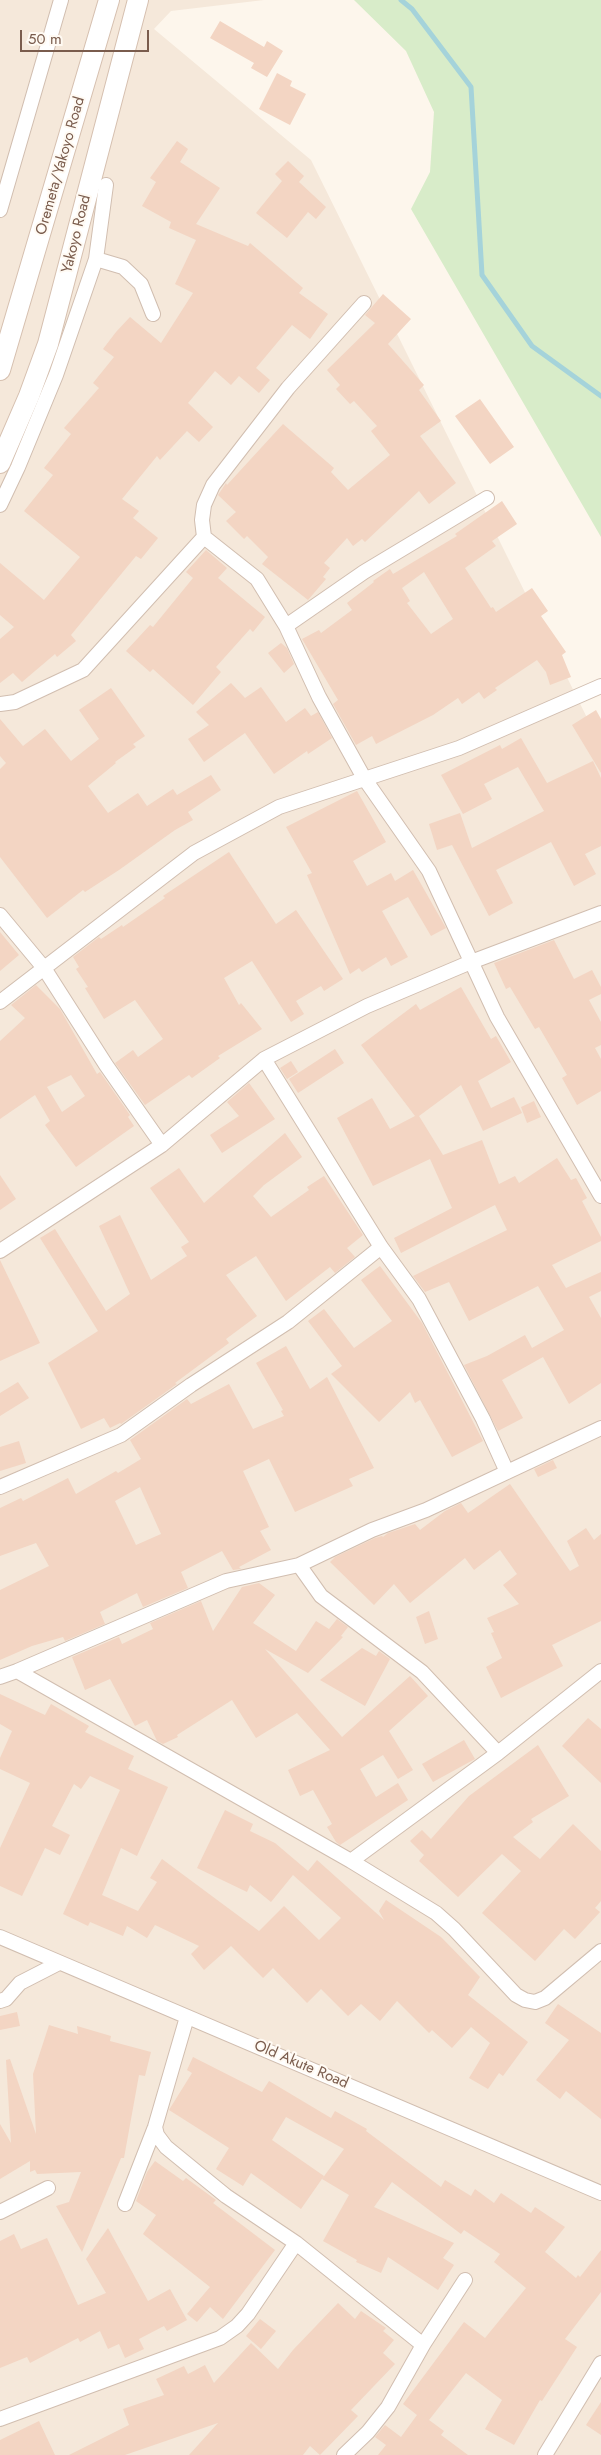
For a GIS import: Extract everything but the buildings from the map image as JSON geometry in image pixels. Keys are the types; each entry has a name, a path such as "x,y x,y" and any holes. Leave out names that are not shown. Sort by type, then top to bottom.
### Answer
{"main road":[{"name":"Oremeta/Yakoyo Road","path":"0,370 109,0"},
{"name":"Yakoyo Road","path":"0,463 29,396 48,344 138,0"}],"street":[{"path":"0,210 61,0"},
{"path":"0,505 56,376 96,259 106,185"},
{"path":"96,259 123,267 142,284 154,314"},
{"path":"364,303 288,388 212,485 204,505 202,520 204,537 256,579 286,626 319,697 364,778 429,871 471,962 528,1072 600,1192"},
{"path":"286,626 364,572 486,498"},
{"path":"0,704 15,702 83,670 204,537"},
{"path":"0,1002 194,853 279,807 459,748 601,686"},
{"path":"0,1250 162,1145 264,1059 366,1006 471,962 601,913"},
{"path":"0,915 44,968 106,1065 162,1145"},
{"path":"264,1059 381,1247 419,1299 483,1419 507,1472"},
{"path":"0,1487 121,1435 191,1384 288,1322 381,1247"},
{"path":"0,1676 17,1671 226,1581 299,1565 372,1530 426,1510 601,1428"},
{"path":"299,1565 321,1596 422,1672 498,1753"},
{"path":"17,1671 351,1861 436,1913 454,1929 516,1995 525,2000 535,2002 545,1998 601,1951"},
{"path":"351,1861 498,1753 601,1671"},
{"name":"Old Akute Road","path":"0,1937 601,2193"},
{"path":"0,2001 6,1999 20,1984 59,1963"},
{"path":"125,2204 155,2127 187,2017"},
{"path":"155,2127 157,2135 166,2148 226,2196 296,2243 423,2345"},
{"path":"0,2212 48,2188"},
{"path":"0,2419 220,2338 238,2326 248,2314 296,2243"},
{"path":"344,2455 368,2432 388,2407 423,2345 465,2280"},
{"path":"545,2455 601,2363"}],"shaded area":[{"path":"0,0 264,0 171,11 154,29 311,160 601,746 601,2455 0,2455"}],"green space":[{"path":"354,0 601,0 601,537 411,209 430,172 434,112 406,51"}],"waterway":[{"path":"401,0 412,9 471,87 482,275 532,346 601,396"}]}
